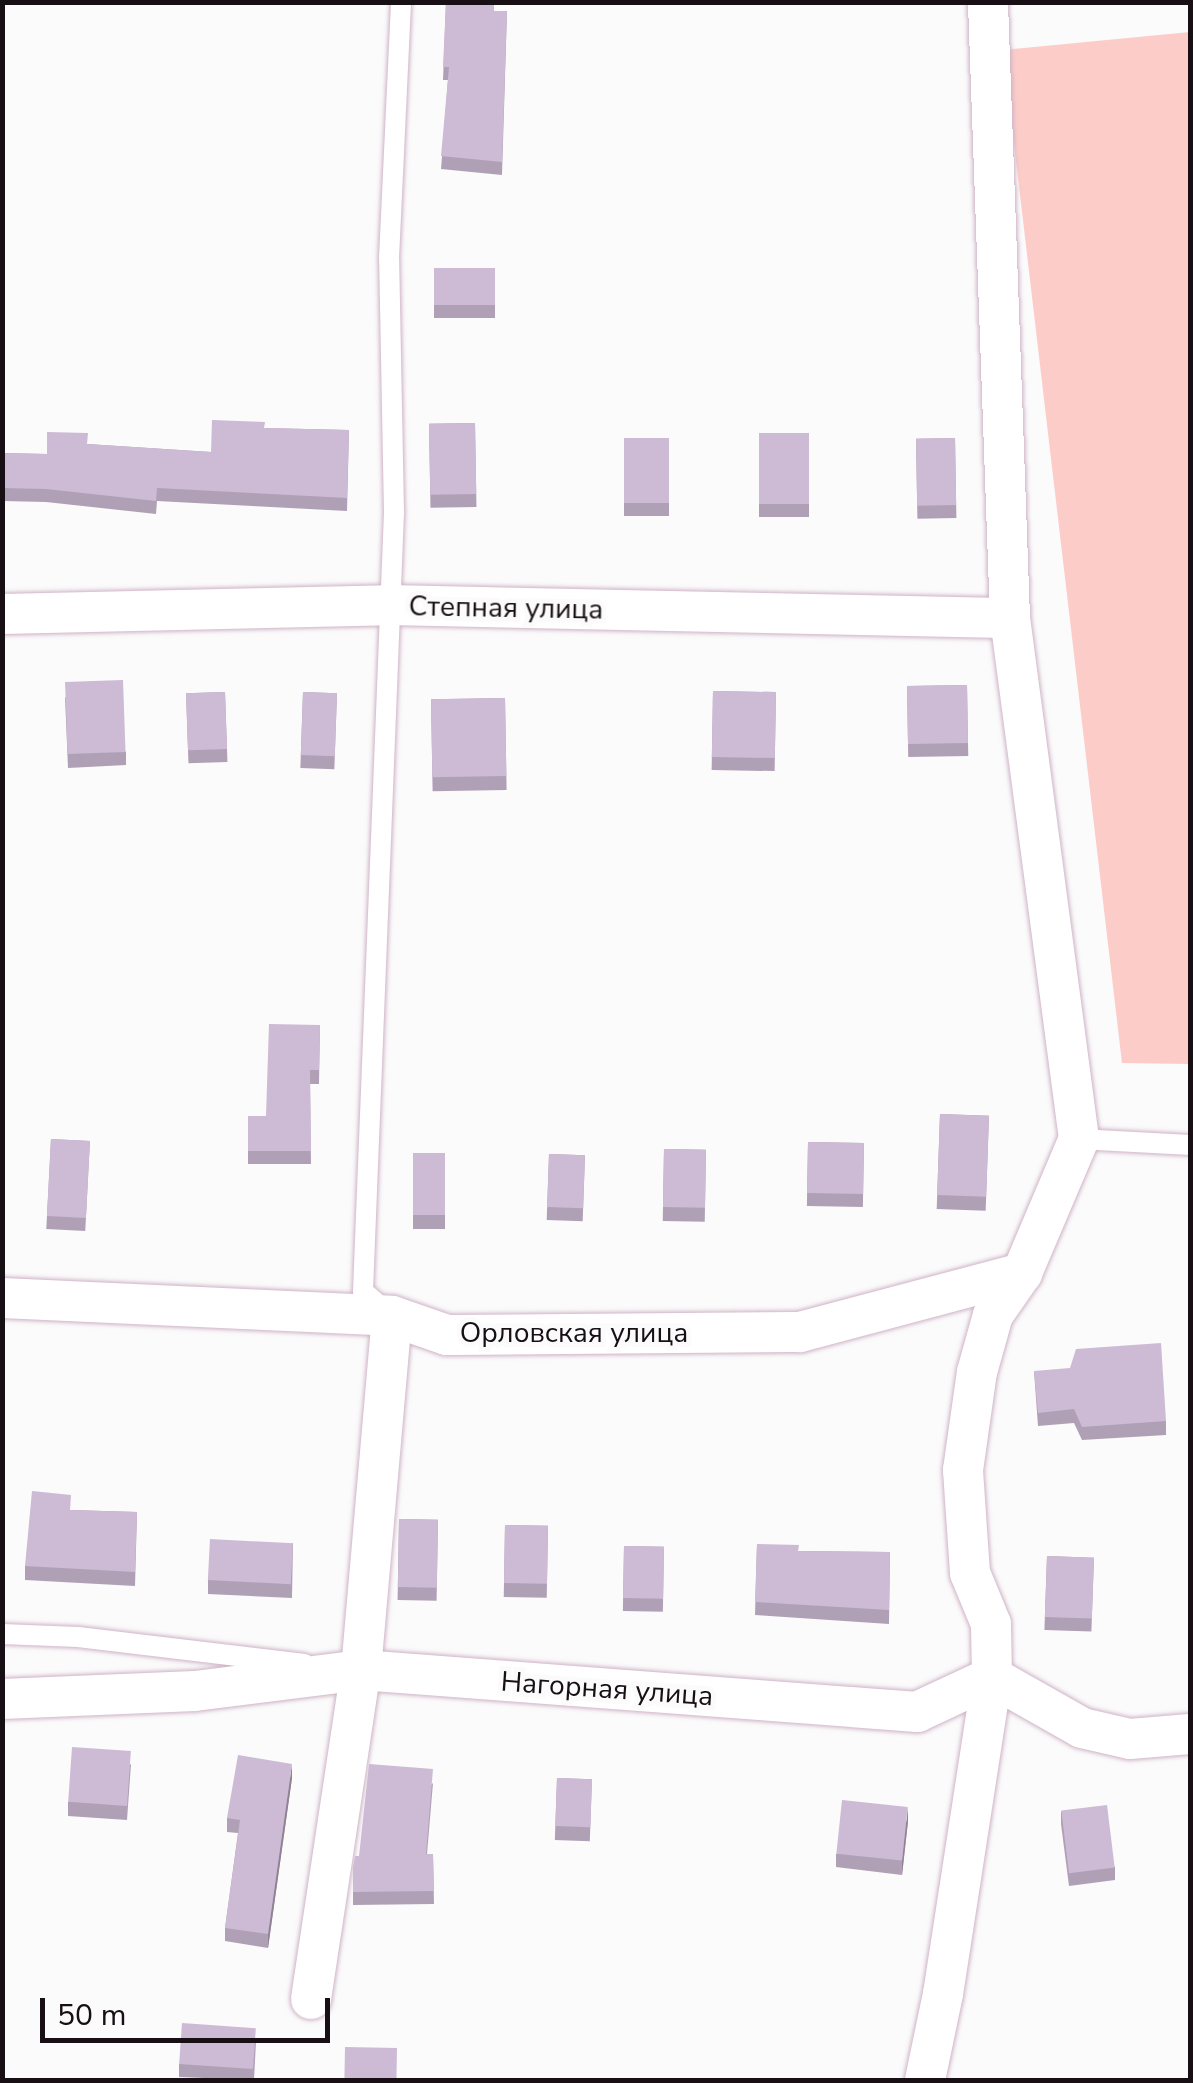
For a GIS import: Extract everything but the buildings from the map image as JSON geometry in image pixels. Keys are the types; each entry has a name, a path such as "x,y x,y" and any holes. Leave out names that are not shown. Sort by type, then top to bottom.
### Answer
{"street":[{"path":"925,2080 943,1994 992,1677 991,1624 970,1574 963,1470 976,1372 993,1315 1022,1273 1079,1139 1010,618 988,2"},
{"name":"Степная улица","path":"2,614 388,605 1010,618"},
{"name":"Орловская улица","path":"2,1298 392,1316 448,1334 800,1332 1022,1273"},
{"path":"310,1999 361,1670 392,1316"},
{"name":"Нагорная улица","path":"2,1699 195,1691 361,1670 918,1712 992,1677"},
{"path":"992,1677 1082,1728 1130,1739 1190,1734"}],"lane":[{"path":"392,1316 363,1291 394,513 389,258 401,2"},
{"path":"1079,1139 1190,1145"},
{"path":"2,1634 78,1637 361,1670"}],"shaded area":[{"path":"1190,32 1190,1064 1122,1063 1003,50"}]}
